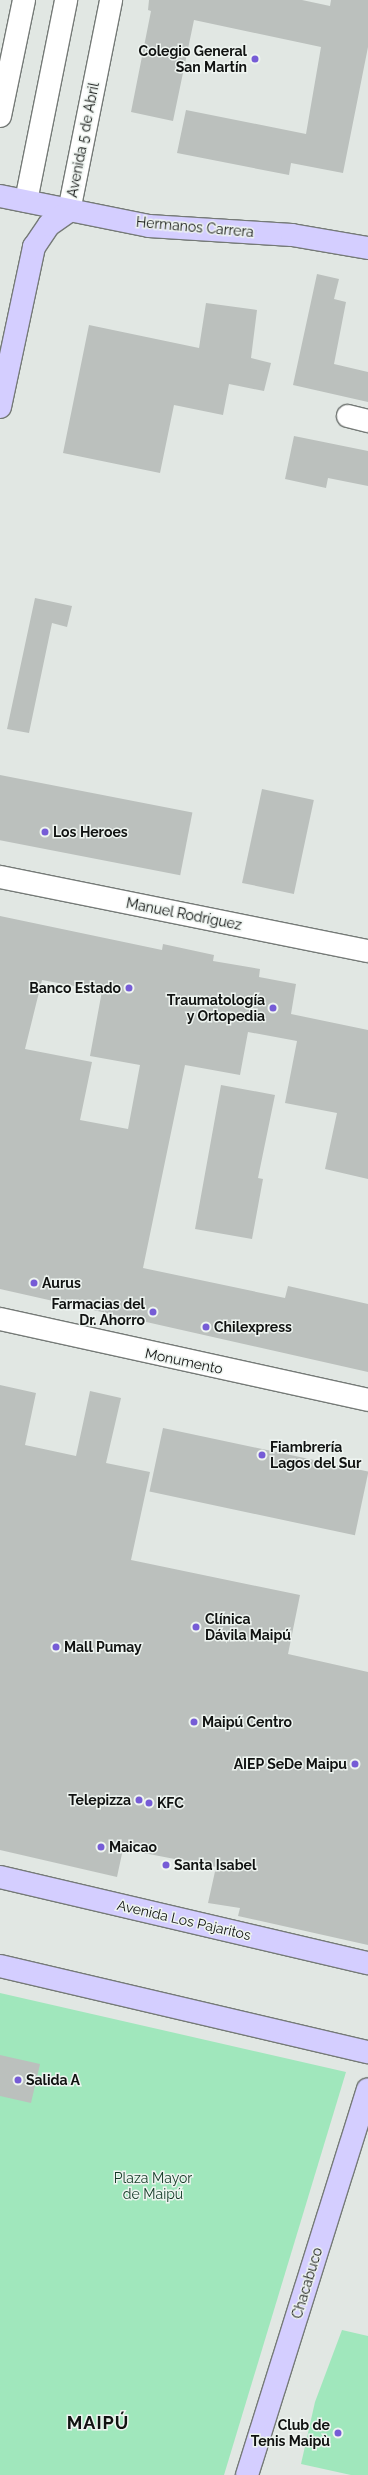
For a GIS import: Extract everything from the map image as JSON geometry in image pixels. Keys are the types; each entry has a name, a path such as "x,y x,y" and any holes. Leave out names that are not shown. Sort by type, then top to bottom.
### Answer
{"main road":[{"name":"Hermanos Carrera","path":"0,196 150,226 292,235 368,248"},
{"name":"Avenida 5 de Abril","path":"0,406 34,247 49,225 69,211"},
{"name":"Avenida Los Pajaritos","path":"0,1878 368,1964"},
{"path":"0,1966 368,2052"},
{"name":"Chacabuco","path":"247,2475 368,2090"}],"street":[{"path":"0,116 24,0"},
{"path":"26,201 66,0"},
{"name":"Avenida 5 de Abril","path":"69,211 111,0"},
{"name":"Manuel Rodríguez","path":"0,877 368,951"},
{"name":"Monumento","path":"0,1320 368,1400"}],"green space":[{"name":"Plaza Mayor de Maipú","path":"0,1993 346,2072 224,2475 0,2475"},
{"name":"Club de Tenis Maipù","path":"342,2330 368,2336 368,2475 351,2475 301,2464 315,2402"}],"building":[{"path":"149,0 302,0 330,6 331,0 368,0 368,47 343,173 291,163 289,175 177,153 186,110 306,134 321,47 194,20 173,121 131,112 151,11 148,10"},
{"path":"317,274 339,279 334,299 346,302 334,364 368,372 368,402 293,385"},
{"path":"206,303 257,310 251,358 271,363 264,391 229,384 223,415 174,405 160,473 63,453 89,325 199,348"},
{"path":"294,436 368,451 368,486 328,478 326,488 285,479"},
{"path":"35,598 72,606 67,627 52,623 29,733 7,729"},
{"path":"0,775 192,812 180,875 0,840"},
{"path":"262,789 314,800 294,894 242,883"},
{"path":"0,916 162,950 163,944 214,955 213,961 260,969 259,977 296,984 291,1014 368,1030 368,1179 325,1169 337,1113 285,1103 297,1041 248,1032 240,1075 185,1065 143,1268 285,1298 288,1286 368,1304 368,1372 0,1289","holes":["42,980 102,991 90,1056 140,1065 128,1129 80,1120 92,1062 25,1049"]},
{"path":"221,1085 275,1095 258,1178 263,1179 252,1239 195,1229"},
{"path":"0,1385 36,1393 25,1445 76,1456 90,1391 121,1398 106,1463 150,1472 131,1560 300,1595 288,1654 368,1672 368,1945 238,1916 240,1908 208,1903 216,1867 123,1849 117,1877 0,1850"},
{"path":"163,1428 368,1472 355,1535 149,1492"},
{"name":"Salida A","path":"0,2055 40,2064 31,2103 0,2096"}],"place":[{"name":"Colegio General San Martín","path":"255,59"},
{"name":"Los Heroes","path":"45,832"},
{"name":"Banco Estado","path":"129,988"},
{"name":"Traumatología y Ortopedia","path":"273,1008"},
{"name":"Aurus","path":"34,1283"},
{"name":"Farmacias del Dr. Ahorro","path":"153,1312"},
{"name":"Chilexpress","path":"206,1327"},
{"name":"Fiambrería Lagos del Sur","path":"262,1455"},
{"name":"Clínica Dávila Maipú","path":"196,1627"},
{"name":"Mall Pumay","path":"56,1647"},
{"name":"Maipú Centro","path":"194,1722"},
{"name":"AIEP SeDe Maipu","path":"355,1764"},
{"name":"Telepizza","path":"139,1800"},
{"name":"KFC","path":"149,1803"},
{"name":"Maicao","path":"101,1847"},
{"name":"Santa Isabel","path":"166,1865"},
{"name":"Salida A","path":"18,2080"},
{"name":"Club de Tenis Maipù","path":"338,2433"}],"district":[{"name":"MAIPÚ","path":"98,2423"}]}
